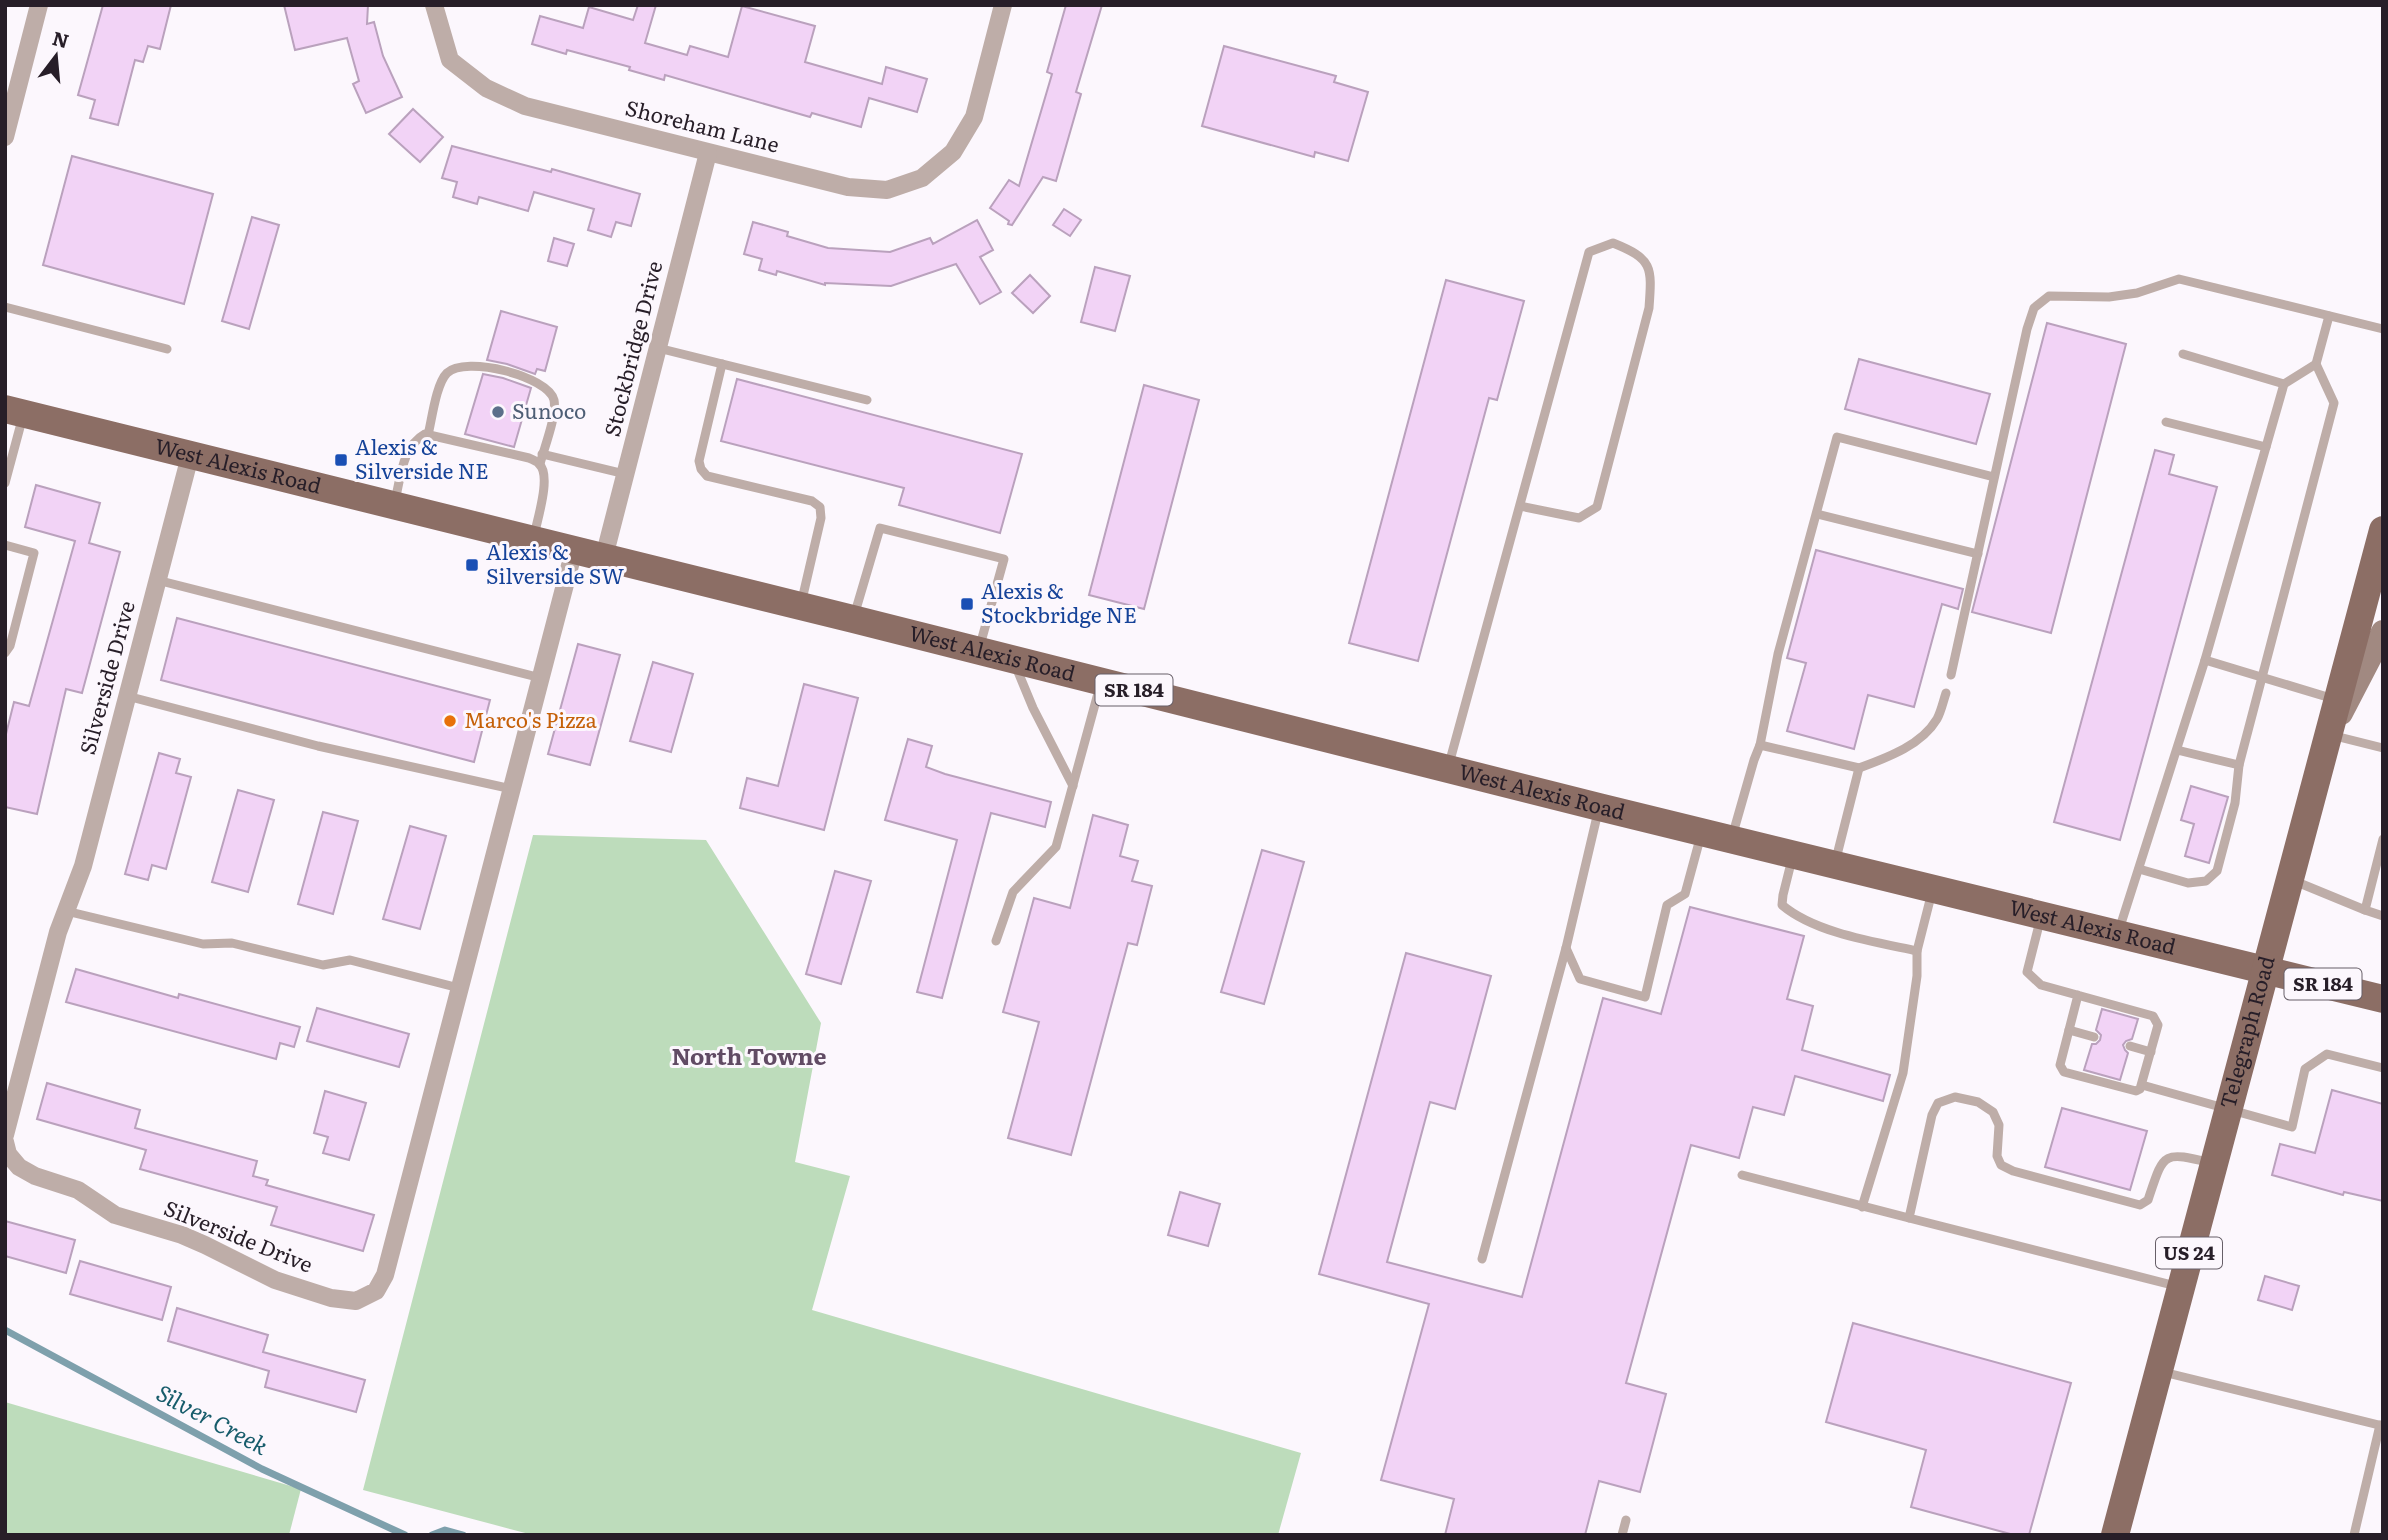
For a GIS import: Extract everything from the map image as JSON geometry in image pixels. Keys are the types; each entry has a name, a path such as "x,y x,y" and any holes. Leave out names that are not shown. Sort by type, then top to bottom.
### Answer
{"main road":[{"name":"West Alexis Road","path":"14,412 2263,970"},
{"name":"Telegraph Road","path":"2115,1535 2263,970 2383,530"},
{"name":"SR 184","path":"2263,970 2383,999"}],"street":[{"path":"5,137 39,5"},
{"name":"Shoreham Lane","path":"434,5 450,60 486,88 525,106 848,187 887,190 922,178 953,152 974,117 1003,5"},
{"name":"Stockbridge Drive","path":"604,557 708,153"},
{"name":"Silverside Drive","path":"5,1135 58,932 83,866 190,456"},
{"name":"Silverside Drive","path":"5,1142 8,1154 19,1167 36,1176 78,1190 115,1215 182,1235 275,1280 331,1298 356,1301 376,1291 385,1275 574,550"},
{"path":"2329,735 2383,632"}],"lane":[{"path":"1448,769 1589,253 1613,243 1638,253 1651,275 1649,308 1597,507 1579,518 1520,506"},
{"path":"1951,675 2026,328 2034,308 2049,296 2109,297 2137,293 2179,279 2383,329"},
{"path":"5,307 167,349"},
{"path":"2138,869 2188,883 2206,881 2217,871 2235,803 2239,765 2334,403 2316,364 2329,316"},
{"path":"657,348 867,400"},
{"path":"2183,354 2284,384"},
{"path":"722,364 699,461 701,469 707,476 812,501 820,507 821,518 800,606"},
{"path":"2118,935 2206,660 2284,384 2316,364"},
{"path":"428,435 440,386 446,373 458,366 475,365 533,380 547,388 554,400 553,414 541,459 545,482 533,540"},
{"path":"5,483 14,412"},
{"path":"2166,422 2266,447"},
{"path":"393,506 408,450 414,440 428,435 529,458 625,474"},
{"path":"1731,839 1760,746 1778,654 1837,437 1994,477"},
{"path":"1817,514 1978,554"},
{"path":"853,619 880,528 1004,559 979,650"},
{"path":"5,545 34,553 10,646 5,653"},
{"path":"158,580 541,678"},
{"path":"1013,659 1032,708 1073,786"},
{"path":"2206,660 2337,700"},
{"path":"996,941 1013,892 1056,847 1101,681"},
{"path":"1760,746 1858,768 1891,756 1921,736 1938,719 1946,693"},
{"path":"127,696 318,746 512,789"},
{"path":"2329,735 2383,748"},
{"path":"2177,750 2239,765"},
{"path":"1834,864 1858,768"},
{"path":"1482,1259 1566,948 1599,807"},
{"path":"1566,948 1580,979 1645,996 1667,905 1685,894 1702,832"},
{"path":"2365,910 2383,839"},
{"path":"1793,854 1782,905 1793,914 1847,936 1917,951"},
{"path":"2288,878 2383,916"},
{"path":"1861,1206 1903,1073 1917,976 1917,951 1933,889"},
{"path":"66,911 202,944 232,943 323,965 350,960 459,988"},
{"path":"2041,916 2027,972 2040,985 2078,995 2153,1016 2158,1025 2140,1089 2136,1091 2064,1072 2060,1065 2078,995"},
{"path":"2069,1030 2094,1037"},
{"path":"2130,1046 2151,1052"},
{"path":"2141,1085 2291,1127 2305,1069 2327,1054 2383,1068"},
{"path":"1909,1218 1932,1115 1938,1103 1955,1097 1978,1102 1993,1112 2000,1125 1997,1156 2001,1165 2013,1171 2118,1200 2140,1205 2148,1200 2160,1164 2176,1155 2213,1164"},
{"path":"1742,1175 2180,1287"},
{"path":"2158,1371 2382,1426 2354,1535"},
{"path":"1622,1535 1626,1520"}],"green space":[{"path":"533,835 706,840 821,1023 795,1162 850,1176 812,1310 1301,1453 1278,1535 533,1535 363,1490"},
{"path":"5,1402 301,1489 289,1535 5,1535"}],"building":[{"path":"103,5 171,5 160,49 148,46 143,62 135,60 118,125 90,118 95,100 78,95"},
{"path":"284,5 368,5 367,24 374,22 383,56 402,97 366,113 353,84 359,81 347,38 295,50"},
{"path":"638,5 656,5 645,43 687,55 690,46 728,57 742,6 815,26 805,62 882,84 886,67 927,79 917,112 869,98 861,127 812,113 810,117 665,75 664,80 629,70 630,67 567,50 566,54 532,44 540,16 583,28 589,7 633,20"},
{"path":"1066,5 1102,5 1076,92 1081,94 1056,181 1043,177 1012,225 1008,224 1009,221 990,208 1009,180 1019,186 1052,74 1047,72"},
{"path":"1224,46 1336,76 1334,82 1368,92 1348,161 1315,152 1314,157 1202,126"},
{"path":"413,109 443,137 420,162 389,134"},
{"path":"452,146 551,172 552,169 640,194 631,226 616,222 611,237 588,230 594,209 534,192 528,211 479,197 477,204 453,197 457,182 442,178"},
{"path":"72,156 213,194 184,304 43,265"},
{"path":"1064,209 1081,220 1070,236 1053,225"},
{"path":"252,217 279,225 249,329 222,321"},
{"path":"977,220 993,250 980,257 1001,292 980,304 956,264 891,286 825,285 777,271 776,275 759,270 762,259 744,254 753,222 828,248 890,252 930,238 933,244"},
{"path":"554,238 574,244 567,266 548,261"},
{"path":"1095,267 1130,276 1115,331 1081,322"},
{"path":"1030,275 1050,296 1033,313 1012,293"},
{"path":"1446,280 1524,301 1497,400 1489,398 1418,661 1349,643"},
{"path":"501,311 557,327 545,371 537,369 535,374 487,360"},
{"path":"2047,323 2126,344 2051,633 1972,612"},
{"path":"1859,359 1990,394 1976,444 1845,409"},
{"name":"Sunoco","path":"483,374 531,388 514,447 465,434"},
{"path":"737,379 1022,454 1000,533 899,505 904,488 721,441"},
{"path":"1144,385 1199,400 1144,609 1089,595"},
{"path":"2155,450 2174,455 2169,474 2217,487 2120,840 2054,822"},
{"path":"36,485 100,503 89,543 120,552 82,693 66,689 37,814 5,807 5,738 14,702 29,706 75,541 25,527"},
{"path":"1816,550 1963,589 1958,609 1942,604 1914,707 1868,695 1854,749 1787,731 1806,663 1787,658"},
{"path":"177,618 490,700 474,762 161,680"},
{"path":"578,644 620,655 590,765 548,754"},
{"path":"653,662 693,674 671,752 630,741"},
{"path":"804,684 858,698 824,830 740,808 747,778 778,786"},
{"path":"908,739 932,746 926,767 1051,802 1045,827 991,813 942,998 917,992 957,840 885,820"},
{"path":"159,753 180,759 176,773 191,777 166,869 152,865 148,880 125,874"},
{"path":"2191,786 2228,797 2209,863 2185,856 2194,824 2181,820"},
{"path":"238,790 274,800 248,892 212,882"},
{"path":"323,812 358,821 333,914 298,904"},
{"path":"1093,815 1128,825 1120,856 1138,861 1132,881 1152,886 1137,945 1128,943 1071,1155 1008,1138 1039,1022 1003,1012 1034,898 1070,908"},
{"path":"410,826 446,836 420,929 383,919"},
{"path":"1262,850 1304,862 1264,1004 1221,992"},
{"path":"835,871 871,881 841,984 806,974"},
{"path":"1690,907 1804,936 1787,999 1813,1006 1802,1050 1890,1075 1883,1101 1795,1076 1784,1115 1753,1107 1739,1158 1691,1145 1626,1383 1666,1394 1640,1492 1599,1481 1585,1535 1445,1535 1454,1499 1381,1480 1429,1304 1319,1274 1406,953 1491,976 1455,1109 1430,1102 1387,1262 1522,1297 1603,998 1661,1014"},
{"path":"76,969 178,998 179,994 300,1027 294,1047 280,1043 276,1059 66,1002"},
{"path":"317,1008 409,1034 399,1067 307,1041"},
{"path":"2102,1009 2138,1019 2132,1039 2123,1045 2128,1053 2120,1080 2084,1070 2092,1044 2100,1040 2101,1035 2096,1030"},
{"path":"47,1083 140,1110 135,1128 257,1161 253,1176 268,1180 266,1185 374,1215 363,1251 271,1225 277,1207 140,1169 146,1150 37,1119"},
{"path":"2332,1090 2383,1104 2383,1201 2344,1192 2343,1195 2272,1175 2280,1144 2315,1153"},
{"path":"325,1091 366,1103 349,1160 323,1153 328,1137 314,1133"},
{"path":"2062,1108 2147,1131 2130,1190 2045,1167"},
{"path":"1180,1192 1220,1204 1208,1246 1168,1235"},
{"path":"5,1221 75,1240 66,1273 5,1256"},
{"path":"80,1261 171,1287 162,1320 70,1294"},
{"path":"2265,1276 2299,1286 2292,1310 2258,1300"},
{"path":"177,1308 268,1335 263,1352 365,1380 356,1412 265,1387 269,1371 168,1341"},
{"path":"1853,1323 2071,1383 2029,1535 2014,1535 1911,1507 1926,1450 1826,1422"}],"waterway":[{"name":"Silver Creek","path":"5,1330 262,1469 405,1535"},
{"name":"Silver Creek","path":"432,1535 445,1530 463,1535"}],"place":[{"name":"Sunoco","path":"498,412"},
{"name":"Alexis & Silverside NE","path":"341,460"},
{"name":"Alexis & Silverside SW","path":"472,565"},
{"name":"Alexis & Stockbridge NE","path":"967,604"},
{"name":"Marco's Pizza","path":"450,721"}],"district":[{"name":"North Towne","path":"749,1057"}]}
